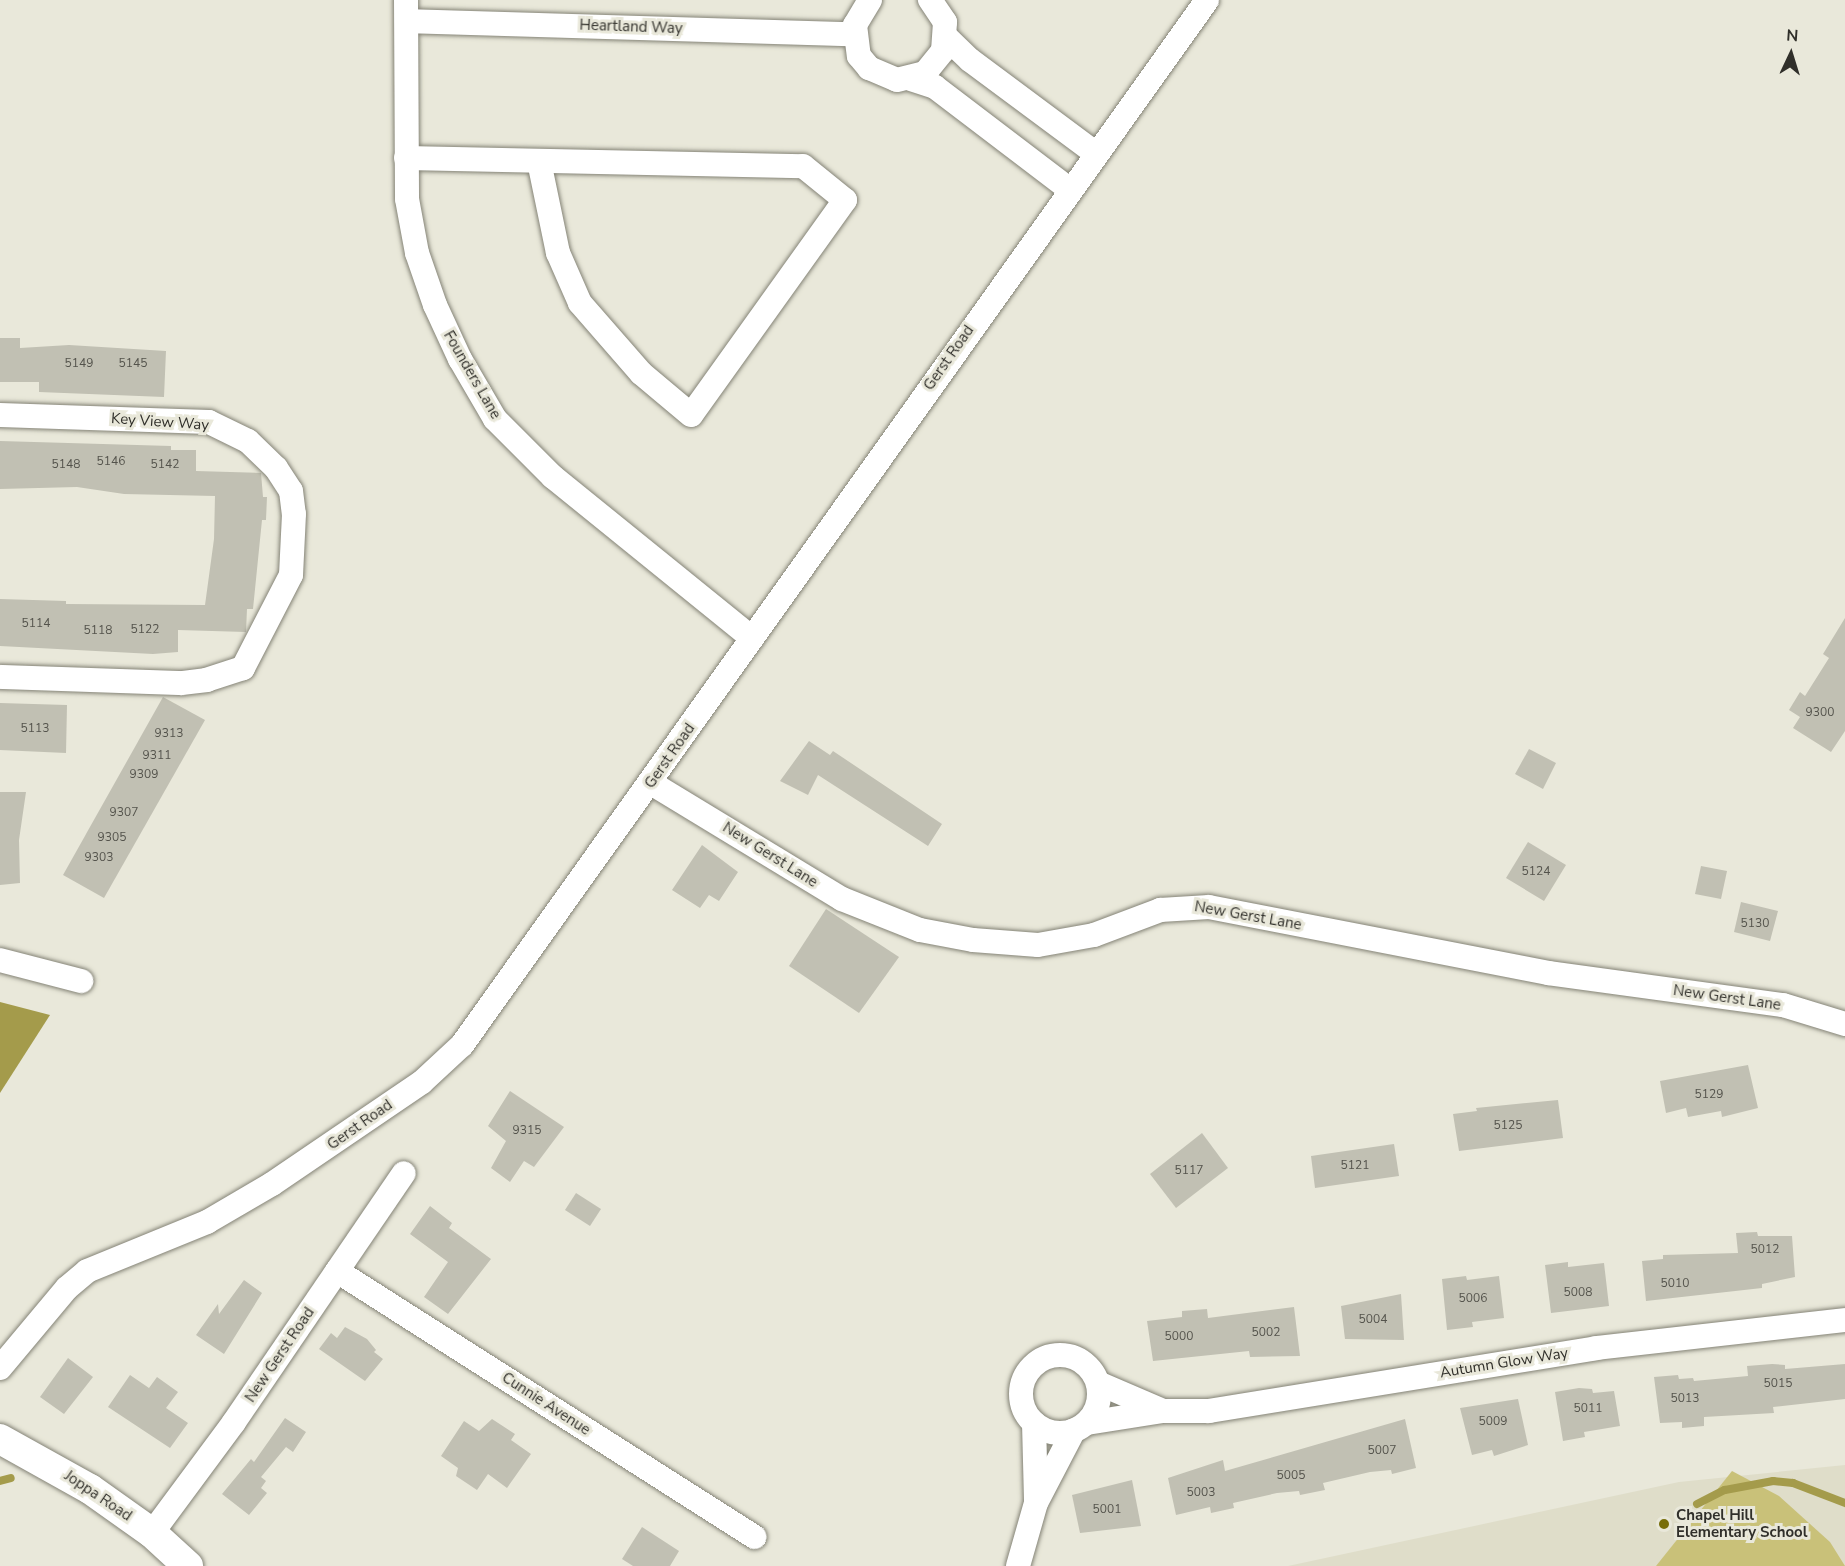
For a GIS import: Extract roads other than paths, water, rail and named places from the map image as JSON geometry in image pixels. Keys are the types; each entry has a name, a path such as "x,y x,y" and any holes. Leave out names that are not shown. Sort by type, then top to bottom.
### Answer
{"street":[{"path":"870,0 861,10 855,34 859,56 869,68 883,77 911,79 935,87 1069,189"},
{"path":"911,79 936,64 946,37 945,22 930,0"},
{"name":"Gerst Road","path":"0,1368 67,1288 87,1271 207,1222 337,1143 422,1082 462,1045 651,783 1069,189 1207,0"},
{"name":"Heartland Way","path":"407,10 855,34"},
{"name":"Founders Lane","path":"407,10 406,158 411,220 435,305 495,419 553,477 752,638"},
{"path":"946,37 970,60 1095,153"},
{"path":"406,158 803,166 845,200 691,415 641,373 580,303 558,253 539,161"},
{"name":"Key View Way","path":"0,415 208,422 248,441 276,468 291,491 294,514 291,575 243,668 207,680 181,683 0,677"},
{"name":"New Gerst Lane","path":"651,783 842,899 920,930 973,940 1038,945 1094,935 1160,910 1209,907 1548,973 1783,1005 1845,1024"},
{"path":"0,960 81,981"},
{"name":"New Gerst Road","path":"152,1533 234,1422 404,1173"},
{"name":"Cunnie Avenue","path":"337,1270 754,1537"},
{"name":"Autumn Glow Way","path":"1081,1427 1163,1411 1209,1411 1596,1348 1845,1320"},
{"path":"1018,1566 1036,1503 1081,1427 1098,1404 1098,1383 1093,1371 1074,1357 1050,1356 1039,1361 1030,1369 1021,1391 1026,1414 1034,1423 1053,1432 1081,1427"},
{"name":"Autumn Glow Way","path":"1098,1383 1163,1411"},
{"path":"1034,1423 1036,1503"},
{"name":"Joppa Road","path":"0,1438 90,1489 152,1533 188,1566"}],"waterway":[{"path":"0,1481 11,1478"},
{"path":"1697,1504 1725,1490 1773,1481 1793,1483 1845,1503"}],"place":[{"name":"Chapel Hill Elementary School","path":"1664,1524"}]}
